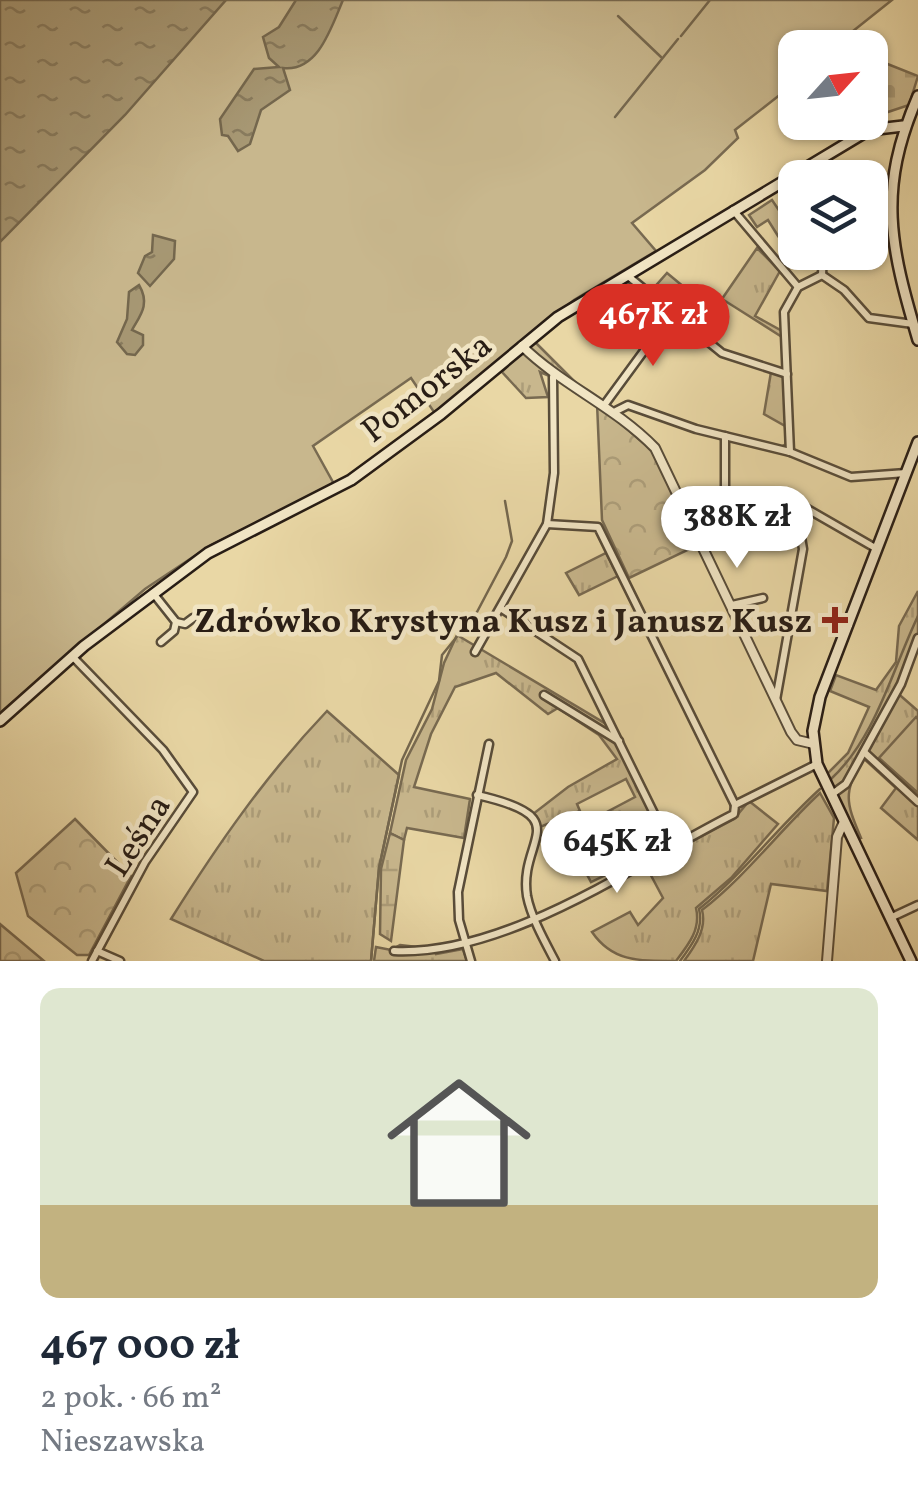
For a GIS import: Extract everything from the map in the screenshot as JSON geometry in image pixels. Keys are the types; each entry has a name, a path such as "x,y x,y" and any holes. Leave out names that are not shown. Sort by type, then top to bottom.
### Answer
{"main road":[{"path":"918,96 903,126 893,178 890,229 918,340"},
{"name":"Pomorska","path":"0,721 72,656 153,593 221,545 351,480 441,414 558,317 870,130 903,126"},
{"path":"911,961 830,796 817,764 814,744 820,697 915,462 918,442"}],"street":[{"path":"733,210 798,288"},
{"path":"822,270 822,274"},
{"path":"822,274 840,286 870,318 914,324"},
{"path":"790,452 784,312 798,288 822,274"},
{"path":"626,275 722,353 787,374"},
{"path":"605,404 671,314"},
{"path":"522,346 553,377 616,412 666,464 795,738 814,744"},
{"path":"474,652 502,610 547,524 554,473 553,377"},
{"path":"616,412 628,405 790,452 851,476 908,473"},
{"path":"725,436 725,495 765,508"},
{"path":"776,700 802,548 795,502 878,550"},
{"path":"394,951 426,953 466,946 535,917 734,814 735,805 598,526 547,524"},
{"path":"153,593 176,622 185,624 193,618"},
{"path":"732,605 763,598"},
{"path":"502,610 578,659 670,846"},
{"path":"162,642 174,631 176,622"},
{"path":"830,796 846,784 864,752 901,684 918,638"},
{"name":"Leśna","path":"72,656 163,750 193,792 145,862 92,961"},
{"path":"544,695 620,742"},
{"path":"470,961 458,892 489,744"},
{"path":"864,752 918,802"},
{"path":"735,805 817,764"},
{"path":"477,795 518,806 536,829 526,891 555,961"},
{"path":"826,961 836,836 844,824"},
{"path":"890,918 918,905"},
{"path":"97,951 120,961"}],"green space":[{"path":"41,0 892,0 854,30 778,30 778,96 735,130 738,138 705,170 632,223 656,251 574,300 436,415 411,378 313,446 334,484 211,545 145,589 0,713 0,43"},
{"path":"888,64 918,76 909,105 888,112"},
{"path":"772,200 778,209 778,236 768,220 757,227 749,215"},
{"path":"757,248 780,271 755,316 782,331 782,337 722,299"},
{"path":"667,273 702,302 687,320 652,290"},
{"path":"634,281 724,352 783,372 787,449 781,447 786,444 785,426 764,414 771,372 723,356 652,300 640,316 615,291"},
{"path":"533,340 583,390 540,372 548,397 526,398 502,372"},
{"path":"597,403 657,455 698,545 629,578 602,520"},
{"path":"606,553 618,576 579,595 566,573"},
{"path":"918,591 918,648 894,690 918,711 918,840 881,808 896,788 862,757 849,798 861,838 857,839 827,774 848,753 869,707 830,691 836,675 876,690 896,662 899,626"},
{"path":"457,635 606,724 654,821 648,823 644,816 625,827 640,856 654,850 657,840 651,829 656,827 665,846 591,882 575,852 595,841 586,823 635,797 626,779 577,804 580,811 540,827 533,814 568,787 617,759 599,735 558,708 548,714 496,673 455,687 431,734 414,787 470,799 464,838 407,828 404,840 390,833 406,760 432,709 444,663"},
{"path":"327,711 399,775 379,868 371,961 264,961 171,919 244,811"},
{"path":"918,719 918,793 879,758"},
{"path":"820,793 834,818 827,891 771,884 753,961 684,961 701,931 702,910"},
{"path":"749,801 778,824 731,878 696,908 695,930 676,961 626,957 600,942 592,932 630,912 638,925 663,898 646,866 734,819"},
{"path":"75,819 131,876 89,955 77,955 28,916 16,873"},
{"path":"390,833 404,840 391,941 380,934 381,869"},
{"path":"0,924 44,961 0,961"},
{"path":"400,945 434,949 436,954 463,949 467,961 374,961 376,947 391,950"}],"water":[{"path":"0,0 226,0 125,115 0,242"},
{"path":"296,0 343,0 314,56 295,67 283,68 290,90 261,110 250,144 238,151 228,136 222,135 220,119 254,69 279,67 269,58 263,37 279,27"},
{"path":"153,235 175,241 174,259 150,286 138,273 145,256 152,252"},
{"path":"139,285 144,305 132,330 143,335 143,345 135,355 127,354 117,342 127,319 129,292"}],"waterway":[{"path":"681,36 710,0"},
{"path":"618,16 661,57"},
{"path":"615,117 678,39"},
{"path":"371,961 379,868 402,760 439,681 442,655 477,612 506,557 512,541 505,501"},
{"path":"830,780 871,724 918,616"},
{"path":"680,961 698,930 699,909 820,789"}],"place":[{"name":"Zdrówko Krystyna Kusz i Janusz Kusz","path":"835,620"}]}
